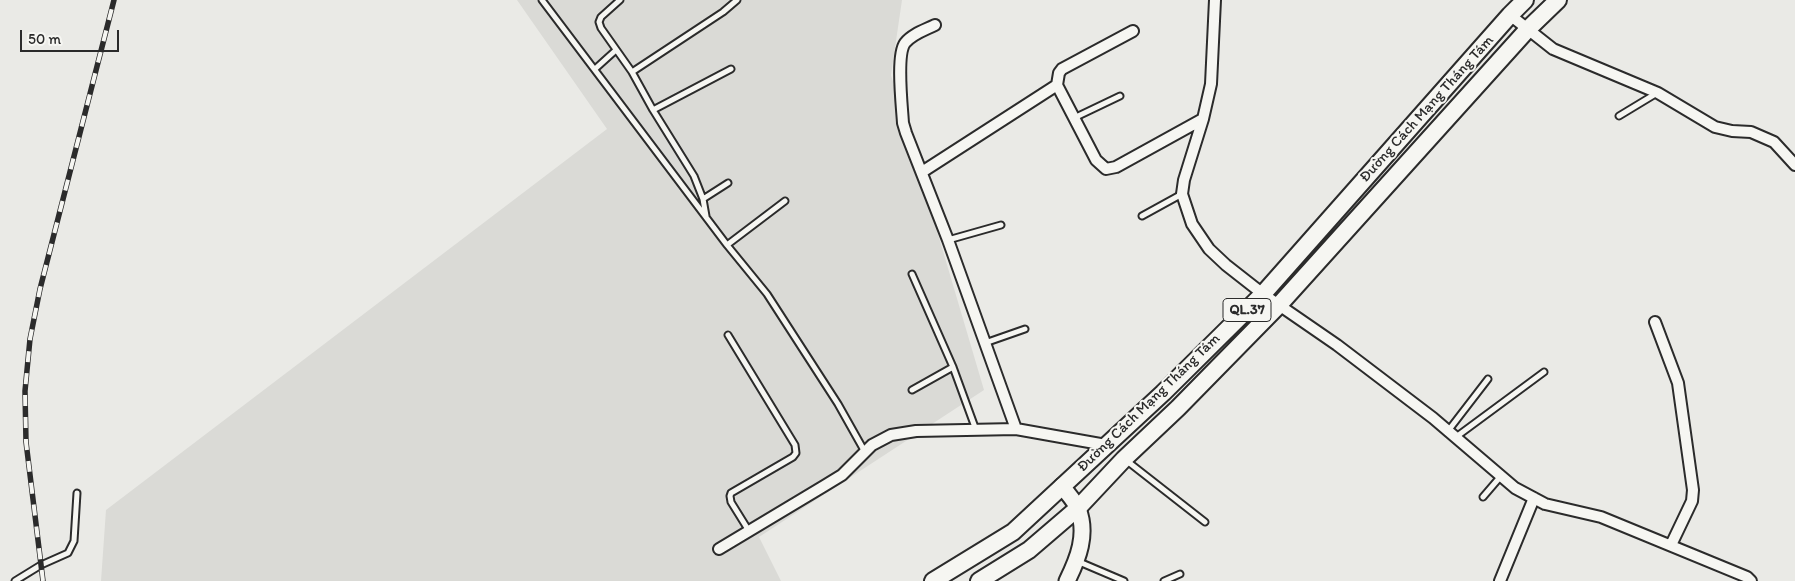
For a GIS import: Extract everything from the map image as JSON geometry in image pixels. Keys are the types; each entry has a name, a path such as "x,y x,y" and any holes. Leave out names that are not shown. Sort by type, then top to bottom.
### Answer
{"main road":[{"name":"Đường Cách Mạng Tháng Tám","path":"933,581 1013,532 1163,393 1263,294 1524,0"},
{"name":"Đường Cách Mạng Tháng Tám","path":"979,581 1028,550 1078,508 1124,459 1178,408 1280,305 1528,29 1558,0"},
{"path":"1062,486 1078,508 1083,526 1077,561 1066,581"}],"street":[{"path":"1215,0 1211,84 1203,119 1184,180 1182,194 1192,224 1209,249 1263,294 1337,345 1452,434 1515,488 1545,504 1601,517 1747,577 1751,581"},
{"path":"1510,14 1553,49 1658,93 1715,127 1732,131 1751,132 1774,142 1795,165"},
{"path":"935,25 912,36 904,44 900,58 903,123 948,240 1016,429"},
{"path":"1134,31 1062,69 1059,73 1058,86 1096,160 1106,168 1116,168 1203,119"},
{"path":"922,172 1058,86"},
{"path":"1655,322 1678,383 1693,490 1692,501 1671,545"},
{"path":"719,549 842,474 872,445 891,435 916,431 1016,429 1106,445"},
{"path":"1500,581 1534,498"}],"lane":[{"path":"542,0 726,245 767,294 838,404 865,452"},
{"path":"620,0 601,17 599,22 600,28 632,72 652,110 694,176 703,199 707,218"},
{"path":"632,72 723,12 737,0"},
{"path":"595,69 616,50"},
{"path":"652,110 732,69"},
{"path":"1619,116 1658,93"},
{"path":"1074,118 1120,96"},
{"path":"703,199 728,183"},
{"path":"1142,216 1182,194"},
{"path":"726,245 785,201"},
{"path":"948,240 1001,226"},
{"path":"912,274 953,366 976,430"},
{"path":"985,343 1025,329"},
{"path":"728,334 795,444 796,453 731,493 731,502 749,532"},
{"path":"912,390 953,366"},
{"path":"1452,434 1544,372"},
{"path":"1452,434 1488,379"},
{"path":"1124,459 1205,522"},
{"path":"1483,497 1501,476"},
{"path":"15,581 41,565 68,552 74,541 77,493"},
{"path":"1077,561 1124,581"},
{"path":"1164,581 1180,574"}],"shaded area":[{"path":"517,0 902,0 891,75 984,390 759,537 781,581 101,581 106,510 607,129"}],"railway":[{"path":"43,581 26,442 25,391 30,339 40,289 114,0"}]}
